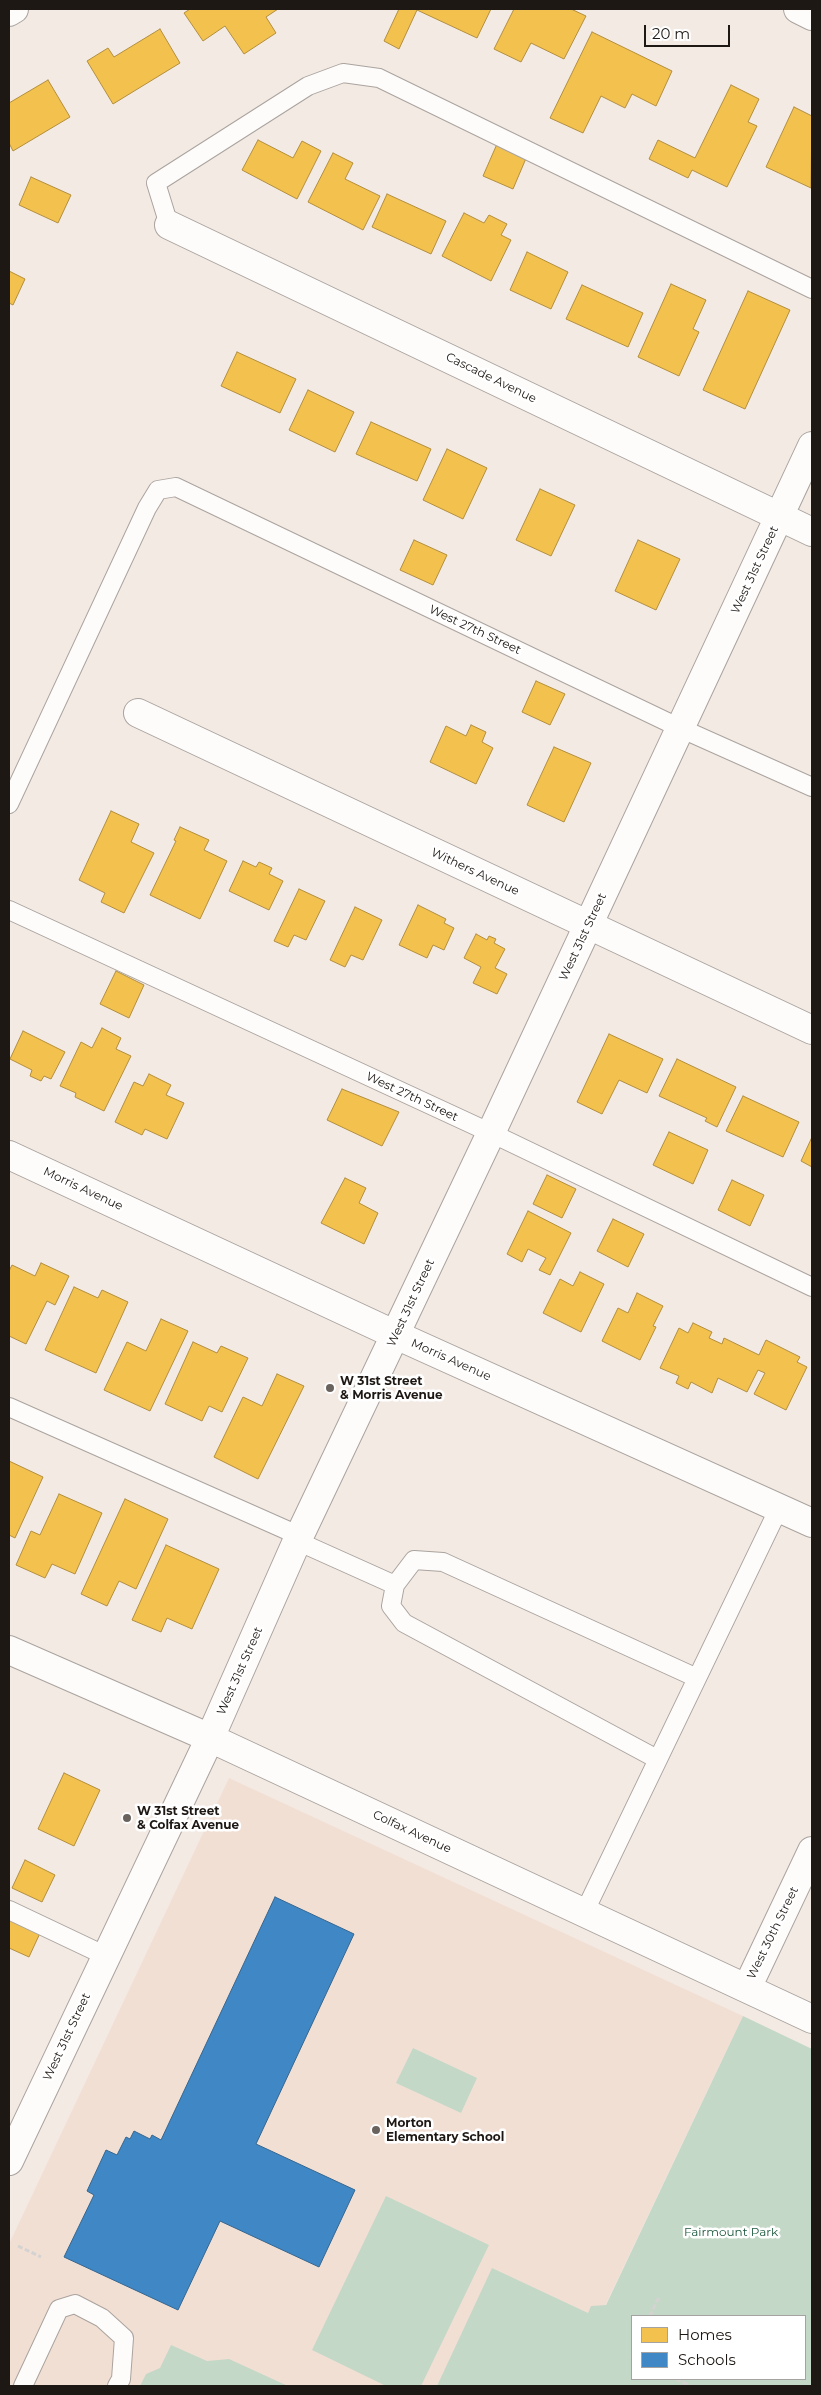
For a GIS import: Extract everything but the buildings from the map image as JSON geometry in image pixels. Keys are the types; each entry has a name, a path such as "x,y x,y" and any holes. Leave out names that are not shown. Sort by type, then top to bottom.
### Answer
{"street":[{"path":"9,12 14,9"},
{"path":"798,9 812,16"},
{"name":"Cascade Avenue","path":"169,225 812,532"},
{"name":"West 31st Street","path":"9,2160 210,1738 298,1539 491,1133 812,446"},
{"name":"Withers Avenue","path":"138,713 812,1030"},
{"name":"Morris Avenue","path":"9,1154 396,1335 812,1523"},
{"name":"Colfax Avenue","path":"9,1650 210,1738 812,2019"},
{"name":"West 30th Street","path":"747,1988 812,1851"}],"lane":[{"path":"169,225 156,184 308,86 343,73 379,78 812,289"},
{"name":"West 27th Street","path":"9,804 147,508 158,490 176,487 680,728 812,786"},
{"name":"West 27th Street","path":"9,910 491,1133 812,1288"},
{"path":"9,1407 395,1585"},
{"path":"584,1913 779,1508"},
{"path":"657,1758 404,1623 391,1606 395,1585 414,1560 444,1562 697,1678"},
{"path":"9,1910 106,1956"},
{"path":"23,2386 59,2309 75,2304 102,2318 124,2338 121,2379 117,2386"}],"path":[{"path":"18,2246 40,2257"},
{"path":"650,2315 659,2297"},
{"path":"678,2380 691,2386"}],"shaded area":[{"name":"Morton Elementary School","path":"229,1778 743,2016 567,2386 9,2386 9,2244"}],"green space":[{"name":"Fairmount Park","path":"743,2016 812,2049 812,2386 437,2386 492,2268 588,2313 591,2306 606,2305"},
{"path":"413,2048 477,2078 461,2113 396,2083"},
{"path":"386,2196 489,2245 421,2386 386,2386 312,2350"},
{"path":"171,2345 207,2361 229,2359 288,2386 140,2386 146,2374 160,2368"}],"place":[{"name":"W 31st Street & Morris Avenue","path":"330,1388"},
{"name":"W 31st Street & Colfax Avenue","path":"127,1818"},
{"name":"Morton Elementary School","path":"376,2130"}]}
